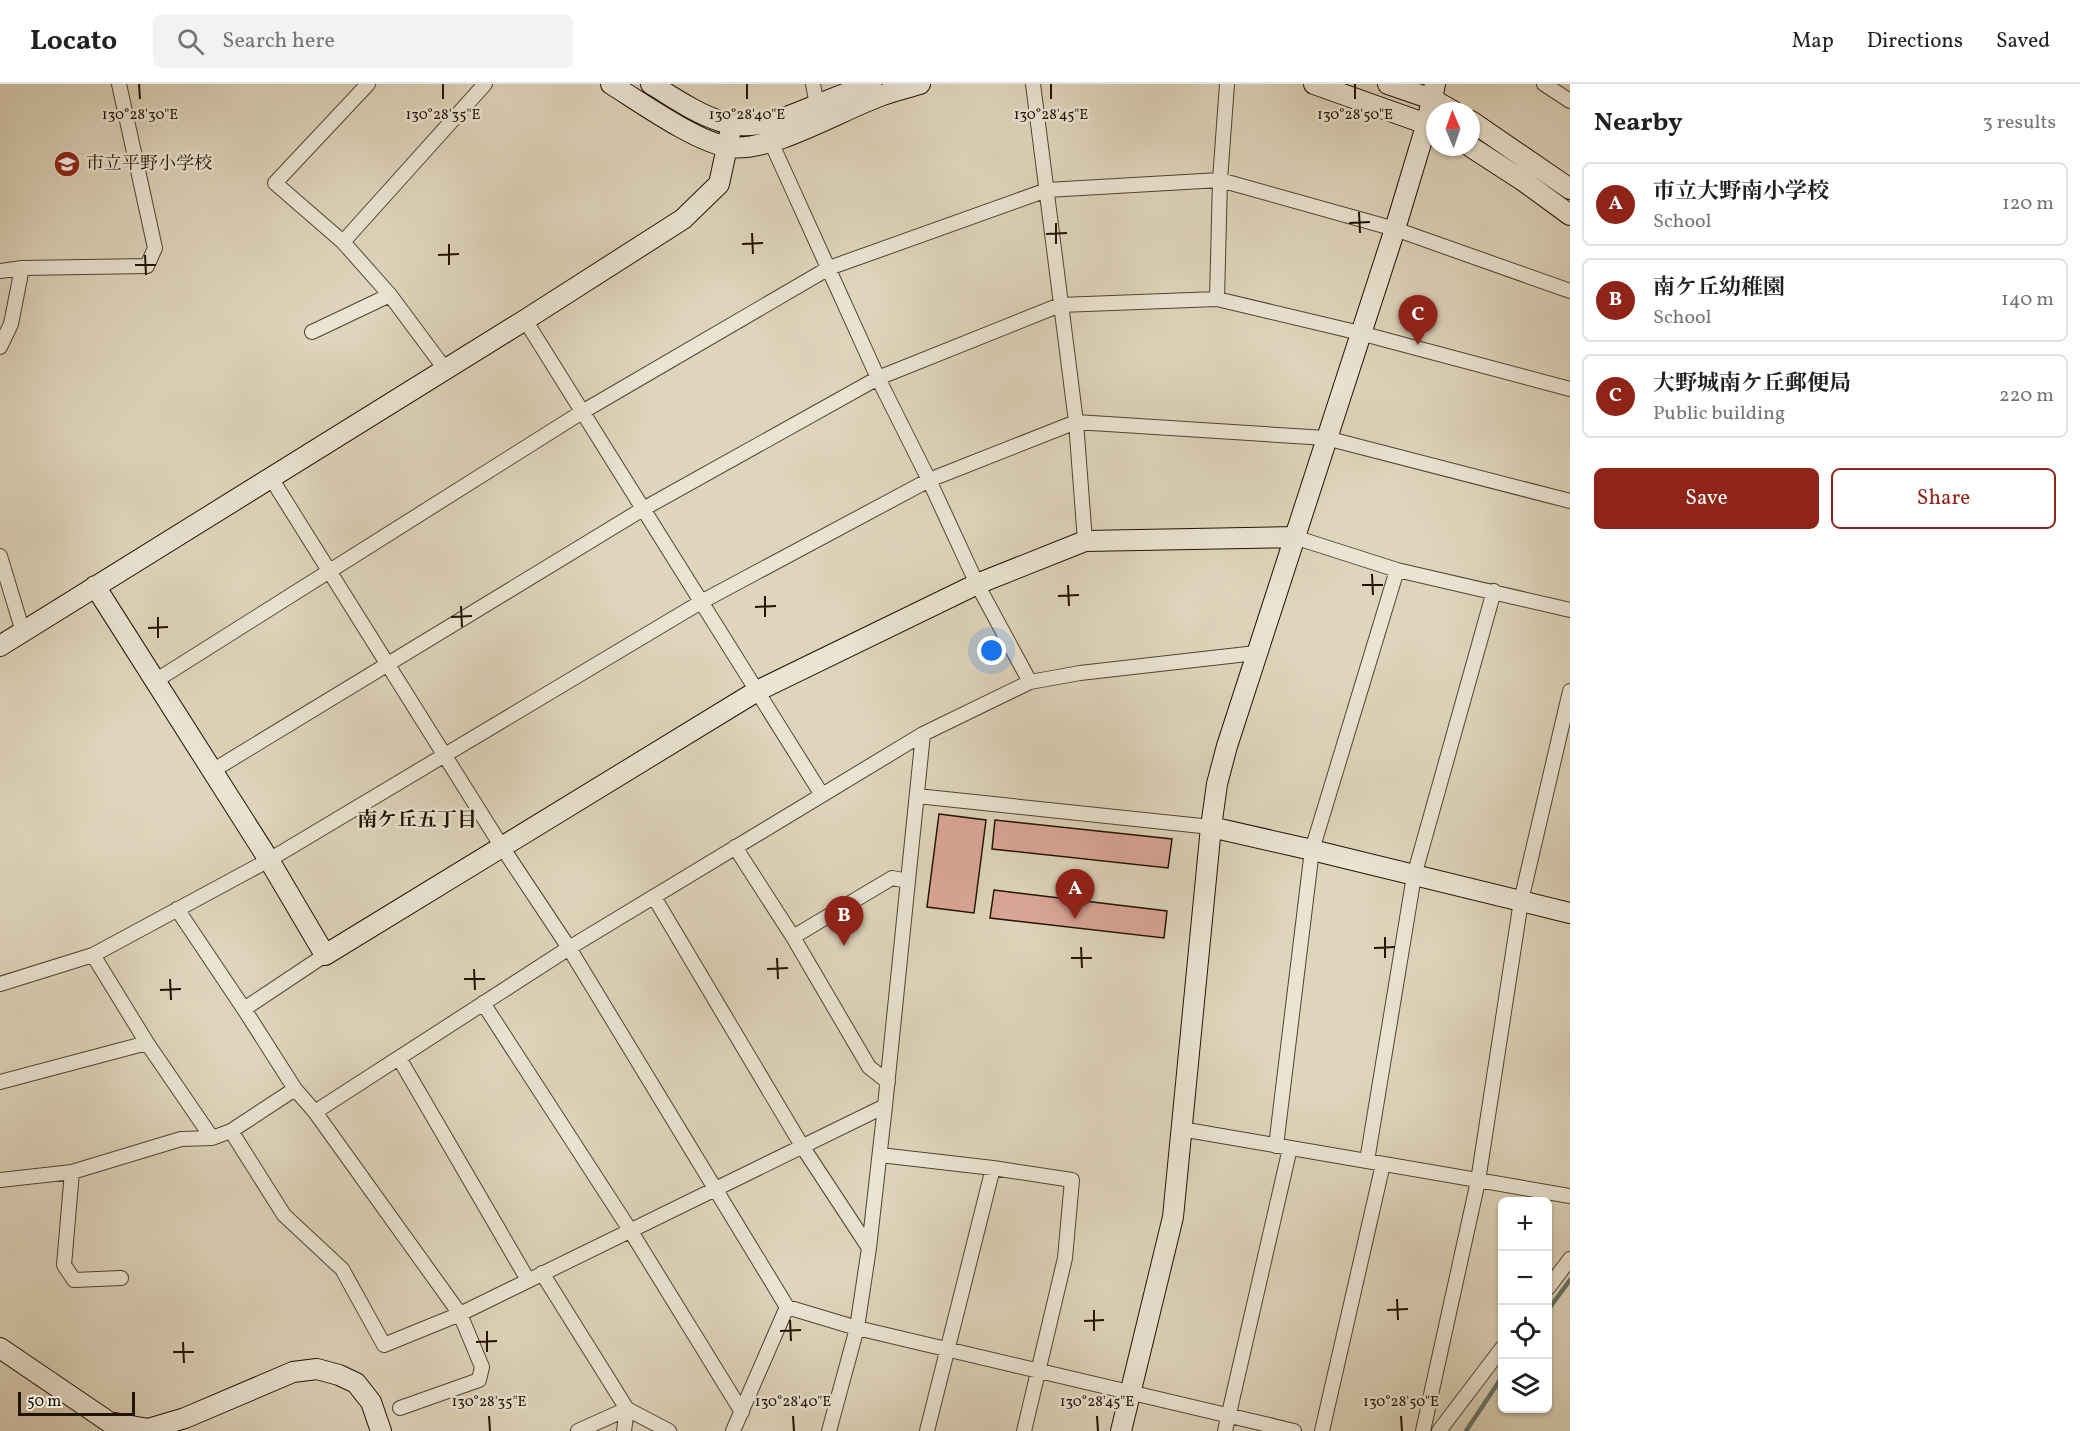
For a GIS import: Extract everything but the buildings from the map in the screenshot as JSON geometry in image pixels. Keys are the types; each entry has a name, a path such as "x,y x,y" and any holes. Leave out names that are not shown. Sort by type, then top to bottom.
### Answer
{"street":[{"path":"0,271 22,268 147,266 155,248 119,84"},
{"path":"343,242 485,84"},
{"path":"611,84 703,139 728,147 749,147 787,118 871,84"},
{"path":"651,84 697,112 722,122 769,133 920,84"},
{"path":"813,84 818,105"},
{"path":"1033,84 1077,422 1085,541"},
{"path":"1217,299 1220,180 1227,84"},
{"path":"1314,84 1426,123"},
{"path":"1388,84 1433,91 1444,102"},
{"path":"1546,85 1570,101"},
{"path":"359,87 275,183 343,242 390,295 445,369"},
{"path":"0,646 525,320 682,219 719,184 732,124"},
{"path":"1480,127 1570,189"},
{"path":"769,133 878,378 977,584 1030,682"},
{"path":"1121,1431 1173,1217 1210,827 1217,784 1256,653 1360,333 1426,139"},
{"path":"1480,153 1570,215"},
{"path":"155,681 582,412 829,268 1047,190 1220,180 1395,229 1570,291"},
{"path":"0,347 11,324 22,268"},
{"path":"312,332 390,295"},
{"path":"212,771 642,508 878,378 1060,305 1217,299 1360,333 1570,389"},
{"path":"525,320 822,795"},
{"path":"0,984 93,954 269,860 701,602 929,480 1077,422 1326,438 1570,501"},
{"path":"270,478 502,847 569,948 787,1307 857,1328 1294,1431"},
{"path":"244,1009 325,955 757,691 977,584 1085,541 1294,537 1397,570 1570,610"},
{"path":"0,556 23,632"},
{"path":"1225,1431 1283,1147 1312,850 1397,570"},
{"path":"95,586 269,860 325,955"},
{"path":"1367,1161 1414,876 1494,591"},
{"path":"315,1112 569,948 923,734 1030,682 1256,653"},
{"path":"1424,1431 1478,1181 1521,901 1570,691"},
{"path":"829,1431 857,1328 869,1248 923,734"},
{"path":"917,796 1210,827 1570,913"},
{"path":"735,847 793,937 869,1067 888,1082"},
{"path":"793,937 892,878 908,881"},
{"path":"654,897 802,1146 869,1248"},
{"path":"177,909 295,1089 315,1112 460,1314 482,1367 480,1380 400,1408"},
{"path":"93,954 147,1043 212,1138"},
{"path":"483,1003 630,1230 742,1412"},
{"path":"0,1082 147,1043"},
{"path":"399,1058 528,1280"},
{"path":"0,1180 72,1172 181,1139 212,1138 231,1131 295,1089"},
{"path":"231,1131 284,1215 342,1269 384,1344 460,1314 885,1106"},
{"path":"1181,1129 1570,1196"},
{"path":"880,1155 1072,1180 1065,1258 1024,1431"},
{"path":"1322,1431 1383,1164"},
{"path":"927,1431 993,1168"},
{"path":"72,1172 64,1265 74,1280 120,1278"},
{"path":"1552,1283 1570,1259"},
{"path":"542,1274 627,1409 669,1431"},
{"path":"733,1431 787,1307"},
{"path":"0,1348 109,1422 148,1429 188,1424 293,1372 316,1369 339,1375 356,1383 371,1402 378,1430"},
{"path":"1439,1431 1498,1354"},
{"path":"578,1431 627,1409"},
{"path":"624,1431 627,1409"}],"waterway":[{"path":"1552,1305 1570,1280"},
{"path":"1466,1431 1498,1383"}],"place":[{"name":"市立平野小学校","path":"67,164"},
{"name":"大野城南ケ丘郵便局","path":"1418,345"},
{"name":"市立大野南小学校","path":"1075,919"},
{"name":"南ケ丘幼稚園","path":"844,946"}],"district":[{"name":"南ケ丘五丁目","path":"417,821"}]}
